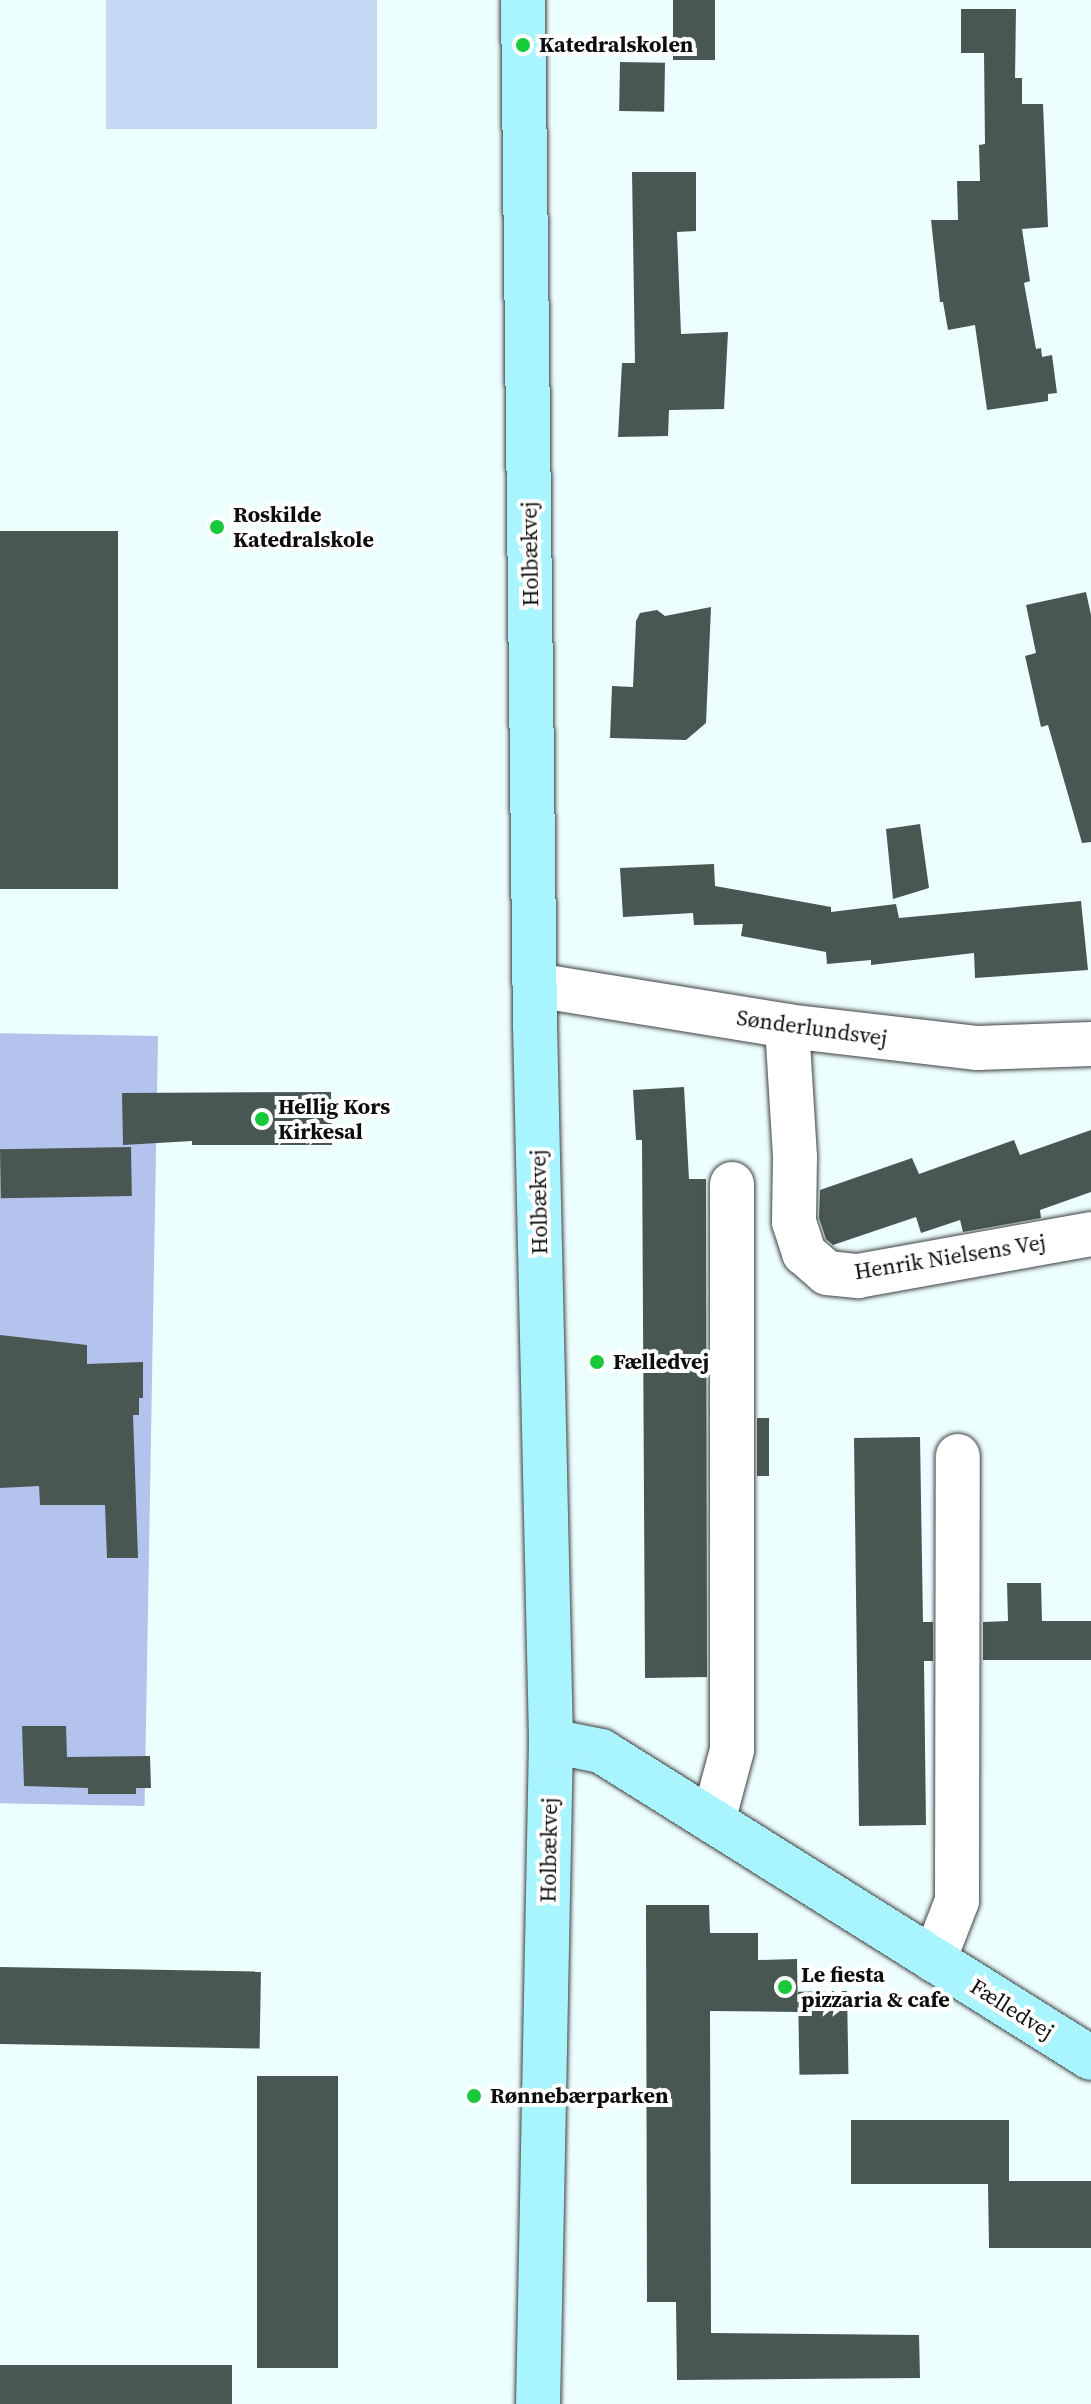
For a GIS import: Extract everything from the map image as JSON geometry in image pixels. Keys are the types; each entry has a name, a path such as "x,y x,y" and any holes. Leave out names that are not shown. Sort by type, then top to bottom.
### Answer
{"street":[{"name":"Holbækvej","path":"523,0 535,985 551,1741 538,2404"},
{"name":"Sønderlundsvej","path":"535,985 787,1026 978,1048 1091,1044"},
{"name":"Henrik Nielsens Vej","path":"787,1026 795,1157 794,1222 804,1253 827,1273 858,1276 1091,1234"},
{"path":"713,1821 732,1750 732,1184"},
{"path":"934,1960 957,1901 958,1456"},
{"name":"Fælledvej","path":"551,1741 601,1751 1091,2058"}],"shaded area":[{"path":"106,0 377,0 377,129 106,129"},
{"path":"0,1033 158,1036 145,1806 0,1803"}],"building":[{"path":"673,0 715,0 715,60 673,60"},
{"path":"961,9 1016,9 1015,78 1022,78 1022,104 1043,104 1048,227 1022,229 1030,281 1024,283 1036,349 1041,348 1042,357 1052,355 1057,393 1048,394 1048,401 987,410 975,325 948,330 943,302 940,302 931,220 958,220 957,181 980,181 979,145 985,144 984,53 961,53"},
{"path":"620,62 665,63 664,112 619,111"},
{"path":"632,172 696,172 696,231 677,232 681,334 728,332 724,409 669,410 668,436 618,437 622,363 635,363"},
{"path":"0,531 118,531 118,889 0,889"},
{"path":"1086,592 1091,615 1091,842 1082,843 1048,725 1041,727 1025,656 1036,653 1026,605"},
{"path":"711,607 706,723 686,740 610,738 612,686 633,687 636,621 640,613 657,610 665,616"},
{"path":"920,824 929,888 893,899 886,829"},
{"path":"714,864 715,886 831,907 831,912 896,904 899,918 1081,901 1088,970 975,978 974,953 871,965 871,960 827,964 826,952 741,936 743,924 694,925 693,913 623,917 620,868"},
{"path":"684,1087 689,1179 706,1179 707,1677 645,1678 642,1140 636,1140 633,1090"},
{"name":"Hellig Kors Kirkesal","path":"331,1092 332,1145 192,1145 192,1141 123,1145 122,1093"},
{"path":"1091,1130 1091,1192 1040,1210 1041,1218 963,1232 960,1220 921,1233 916,1217 833,1245 826,1239 819,1218 820,1190 912,1158 919,1174 1014,1140 1020,1155"},
{"path":"131,1147 132,1196 1,1198 0,1149"},
{"path":"0,1335 87,1345 87,1364 143,1362 143,1398 139,1398 139,1415 133,1415 138,1558 107,1558 105,1505 40,1505 39,1486 0,1488"},
{"path":"757,1418 769,1418 769,1476 757,1476"},
{"path":"920,1437 923,1622 933,1622 933,1661 924,1661 926,1825 859,1826 854,1438"},
{"path":"1007,1583 1041,1583 1042,1621 1091,1621 1091,1660 983,1660 983,1622 1008,1621"},
{"path":"22,1726 66,1726 67,1757 150,1756 151,1788 136,1788 136,1794 88,1794 88,1788 24,1786"},
{"path":"646,1905 709,1905 710,1933 758,1933 758,1960 797,1959 798,2012 710,2011 711,2333 919,2335 920,2378 677,2380 676,2302 647,2302"},
{"path":"0,1967 261,1972 260,2049 0,2044"},
{"path":"847,1991 848,2074 799,2075 798,1992"},
{"path":"257,2076 338,2076 338,2368 257,2368"},
{"path":"851,2120 1009,2120 1009,2181 1091,2181 1091,2248 989,2248 988,2184 851,2184"},
{"path":"0,2365 232,2365 232,2404 0,2404"}],"place":[{"name":"Katedralskolen","path":"523,45"},
{"name":"Roskilde Katedralskole","path":"217,527"},
{"name":"Hellig Kors Kirkesal","path":"262,1119"},
{"name":"Fælledvej","path":"597,1362"},
{"name":"Le fiesta pizzaria & cafe","path":"785,1987"},
{"name":"Rønnebærparken","path":"474,2096"}]}
